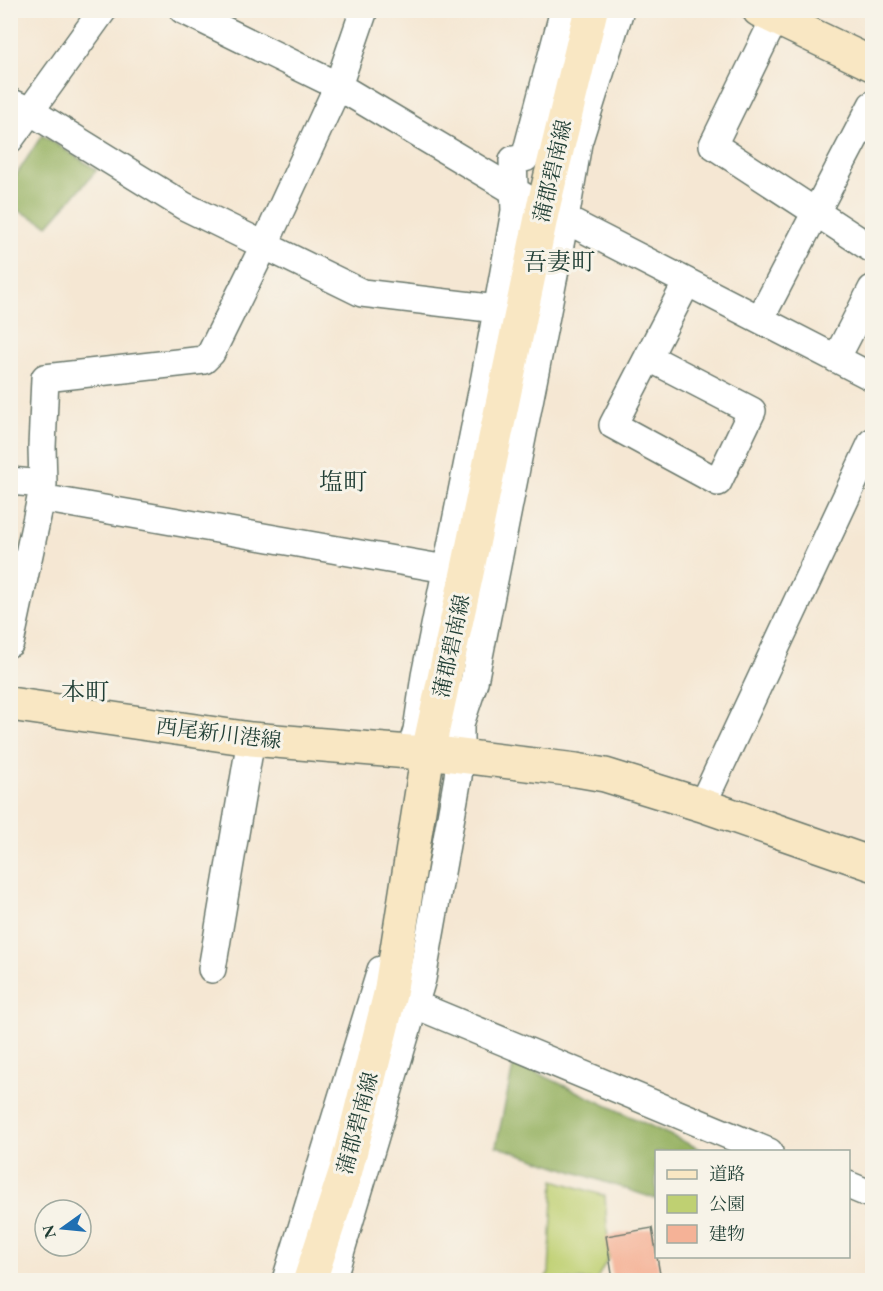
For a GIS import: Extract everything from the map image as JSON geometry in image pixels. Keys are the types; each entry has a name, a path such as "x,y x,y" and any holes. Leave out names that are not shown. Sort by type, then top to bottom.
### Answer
{"main road":[{"name":"蒲郡碧南線","path":"310,1281 402,999 418,752 509,314 554,213 591,10"},
{"path":"767,14 873,64"},
{"name":"西尾新川港線","path":"10,704 251,739 460,756 605,775 702,805 873,864"}],"street":[{"path":"10,139 20,106 103,10"},
{"path":"183,10 338,86 554,213 873,377"},
{"path":"10,643 42,491 45,378 204,360 211,353 264,246 338,86 364,10"},
{"path":"20,106 184,206 362,293 509,314 515,211 513,160 525,158 564,10"},
{"path":"332,1281 402,999 422,979 460,756 460,724 474,682 554,213 620,10"},
{"path":"767,14 713,145 873,249"},
{"path":"760,319 873,105"},
{"path":"648,357 752,411 718,482 613,425 648,357 687,282"},
{"path":"836,359 873,289"},
{"path":"702,805 873,442"},
{"path":"10,481 42,491 457,571"},
{"path":"212,969 251,739"},
{"path":"286,1281 388,945 411,775 418,752"},
{"path":"402,999 764,1150"},
{"path":"850,1185 873,1194"}],"green space":[{"path":"42,135 97,170 48,225 11,207 11,183"},
{"path":"514,1062 702,1150 655,1150 655,1199 496,1146"},
{"path":"554,1180 605,1196 609,1257 596,1280 544,1280 549,1272"}],"building":[{"path":"652,1228 655,1258 657,1258 661,1280 613,1280 606,1236"}],"district":[{"name":"吾妻町","path":"559,261"},
{"name":"塩町","path":"343,481"},
{"name":"本町","path":"85,691"}]}
